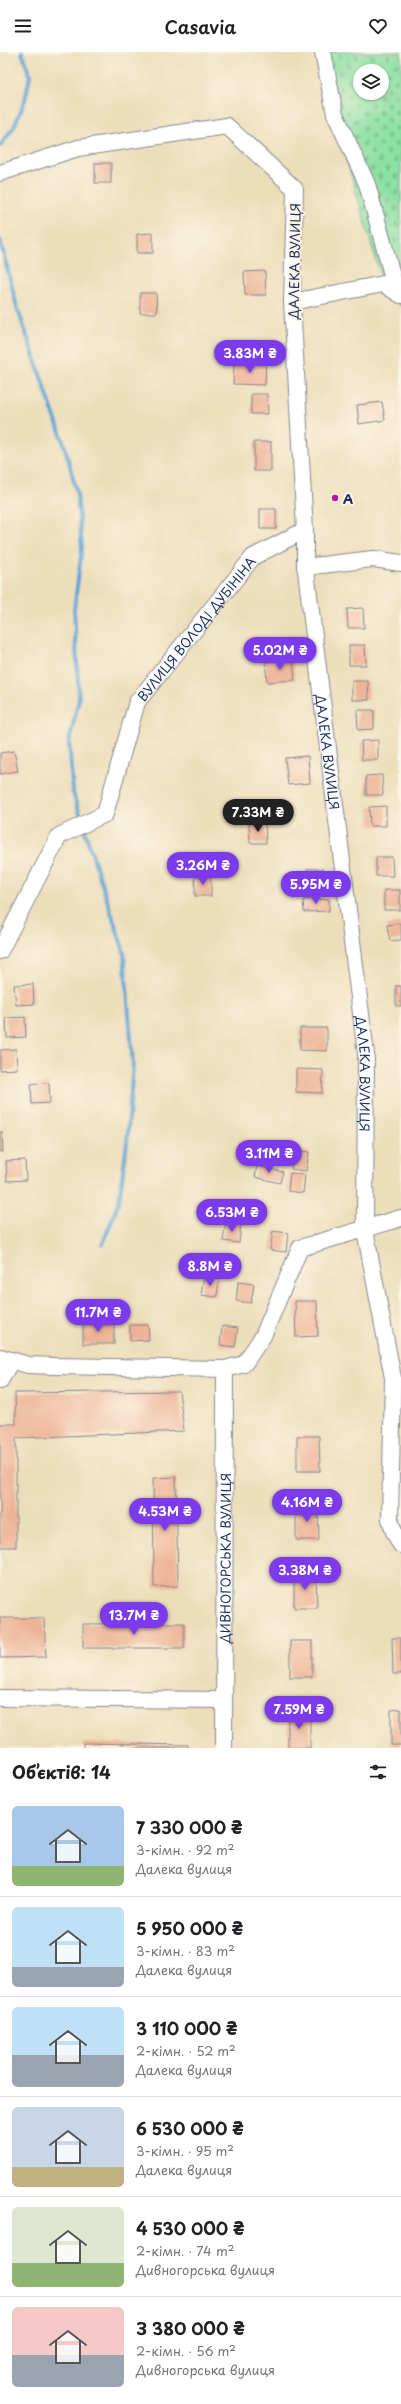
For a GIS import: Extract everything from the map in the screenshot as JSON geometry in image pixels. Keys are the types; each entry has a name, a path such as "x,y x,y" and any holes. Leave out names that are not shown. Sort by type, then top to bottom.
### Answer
{"street":[{"path":"323,52 335,114 367,184 399,294"},
{"name":"ДАЛЕКА ВУЛИЦЯ","path":"0,173 78,148 227,126 295,189 292,302 305,530 305,566 366,1054 365,1230 393,1378 390,1519 394,1532 401,1545"},
{"path":"292,302 383,284 399,294"},
{"name":"ВУЛИЦЯ ВОЛОДІ ДУБІНІНА","path":"0,951 59,836 105,814 137,702 253,557 305,530"},
{"path":"305,566 373,559 401,563"},
{"path":"0,1381 6,1359 28,1365 42,1366 225,1369 244,1364 263,1336 300,1248 365,1230 401,1218"},
{"name":"ДИВНОГОРСЬКА ВУЛИЦЯ","path":"224,1748 225,1369"},
{"path":"0,1698 223,1700"}],"green space":[{"path":"323,52 401,52 401,307 383,284 342,144"}],"building":[{"path":"95,163 111,163 111,183 95,183"},
{"path":"153,233 153,253 137,253 137,234"},
{"path":"265,271 266,295 245,295 244,272"},
{"path":"140,293 156,293 157,313 140,313"},
{"path":"234,363 266,364 265,385 233,384"},
{"path":"251,394 267,394 268,414 251,414"},
{"path":"382,402 385,420 359,424 357,405"},
{"path":"254,442 271,442 271,471 254,471"},
{"path":"260,509 276,509 276,529 260,529"},
{"path":"363,608 364,628 348,628 347,609"},
{"path":"349,645 365,645 366,665 349,665"},
{"path":"293,660 295,680 267,682 265,662"},
{"path":"352,681 368,681 369,700 352,700"},
{"path":"357,710 374,710 374,729 358,730"},
{"path":"378,740 378,760 362,760 361,741"},
{"path":"14,751 18,771 0,774 0,753"},
{"path":"308,756 310,783 288,785 285,758"},
{"path":"382,775 383,795 366,795 366,776"},
{"path":"386,806 386,826 370,826 369,807"},
{"path":"249,823 265,823 266,843 250,843"},
{"path":"376,857 392,857 393,876 376,876"},
{"path":"307,869 323,869 324,889 307,889"},
{"path":"195,876 211,876 211,896 195,896"},
{"path":"384,890 400,890 400,910 384,910"},
{"path":"329,899 329,911 304,912 303,900"},
{"path":"401,923 401,940 390,941 387,925"},
{"path":"33,984 34,1004 16,1005 14,985"},
{"path":"396,986 401,986 401,1006 396,1006"},
{"path":"25,1017 26,1037 7,1038 6,1018"},
{"path":"300,1028 327,1028 327,1051 300,1050"},
{"path":"16,1049 17,1069 0,1070 0,1050"},
{"path":"296,1069 323,1070 322,1093 296,1092"},
{"path":"49,1083 50,1103 32,1104 31,1084"},
{"path":"0,1132 2,1132 3,1152 0,1152"},
{"path":"293,1150 309,1152 306,1171 291,1169"},
{"path":"25,1160 26,1180 7,1181 6,1161"},
{"path":"257,1166 283,1172 280,1183 255,1177"},
{"path":"290,1173 305,1175 303,1193 288,1191"},
{"path":"226,1222 241,1224 239,1243 223,1241"},
{"path":"273,1231 288,1233 286,1252 270,1250"},
{"path":"204,1276 219,1278 217,1297 201,1295"},
{"path":"238,1282 254,1284 251,1303 236,1301"},
{"path":"295,1301 317,1301 318,1336 296,1337"},
{"path":"83,1322 114,1322 114,1344 83,1344"},
{"path":"130,1325 148,1325 149,1340 130,1341"},
{"path":"222,1326 238,1328 235,1347 220,1345"},
{"path":"179,1391 184,1431 16,1438 16,1547 0,1547 0,1424 16,1424 15,1393"},
{"path":"297,1436 319,1436 320,1471 297,1471"},
{"path":"176,1477 178,1586 154,1587 153,1478"},
{"path":"296,1505 318,1505 319,1540 296,1540"},
{"path":"294,1573 316,1573 317,1608 294,1608"},
{"path":"0,1618 44,1618 46,1657 0,1658"},
{"path":"184,1623 184,1648 83,1648 83,1624"},
{"path":"392,1638 401,1638 401,1674 393,1674"},
{"path":"290,1641 312,1641 312,1677 290,1677"},
{"path":"401,1709 401,1745 391,1745 391,1710"},
{"path":"310,1712 310,1748 288,1748 288,1713"},
{"path":"83,1743 188,1745 188,1748 83,1748"}],"waterway":[{"path":"0,146 14,127 25,100 30,76 22,52"},
{"path":"0,240 17,307 65,447 77,494 82,548 74,610 79,699 69,742 73,793 82,820"},
{"path":"84,829 124,952 133,1064 127,1143 119,1201 103,1244"}],"place":[{"name":"А","path":"335,498"}]}
